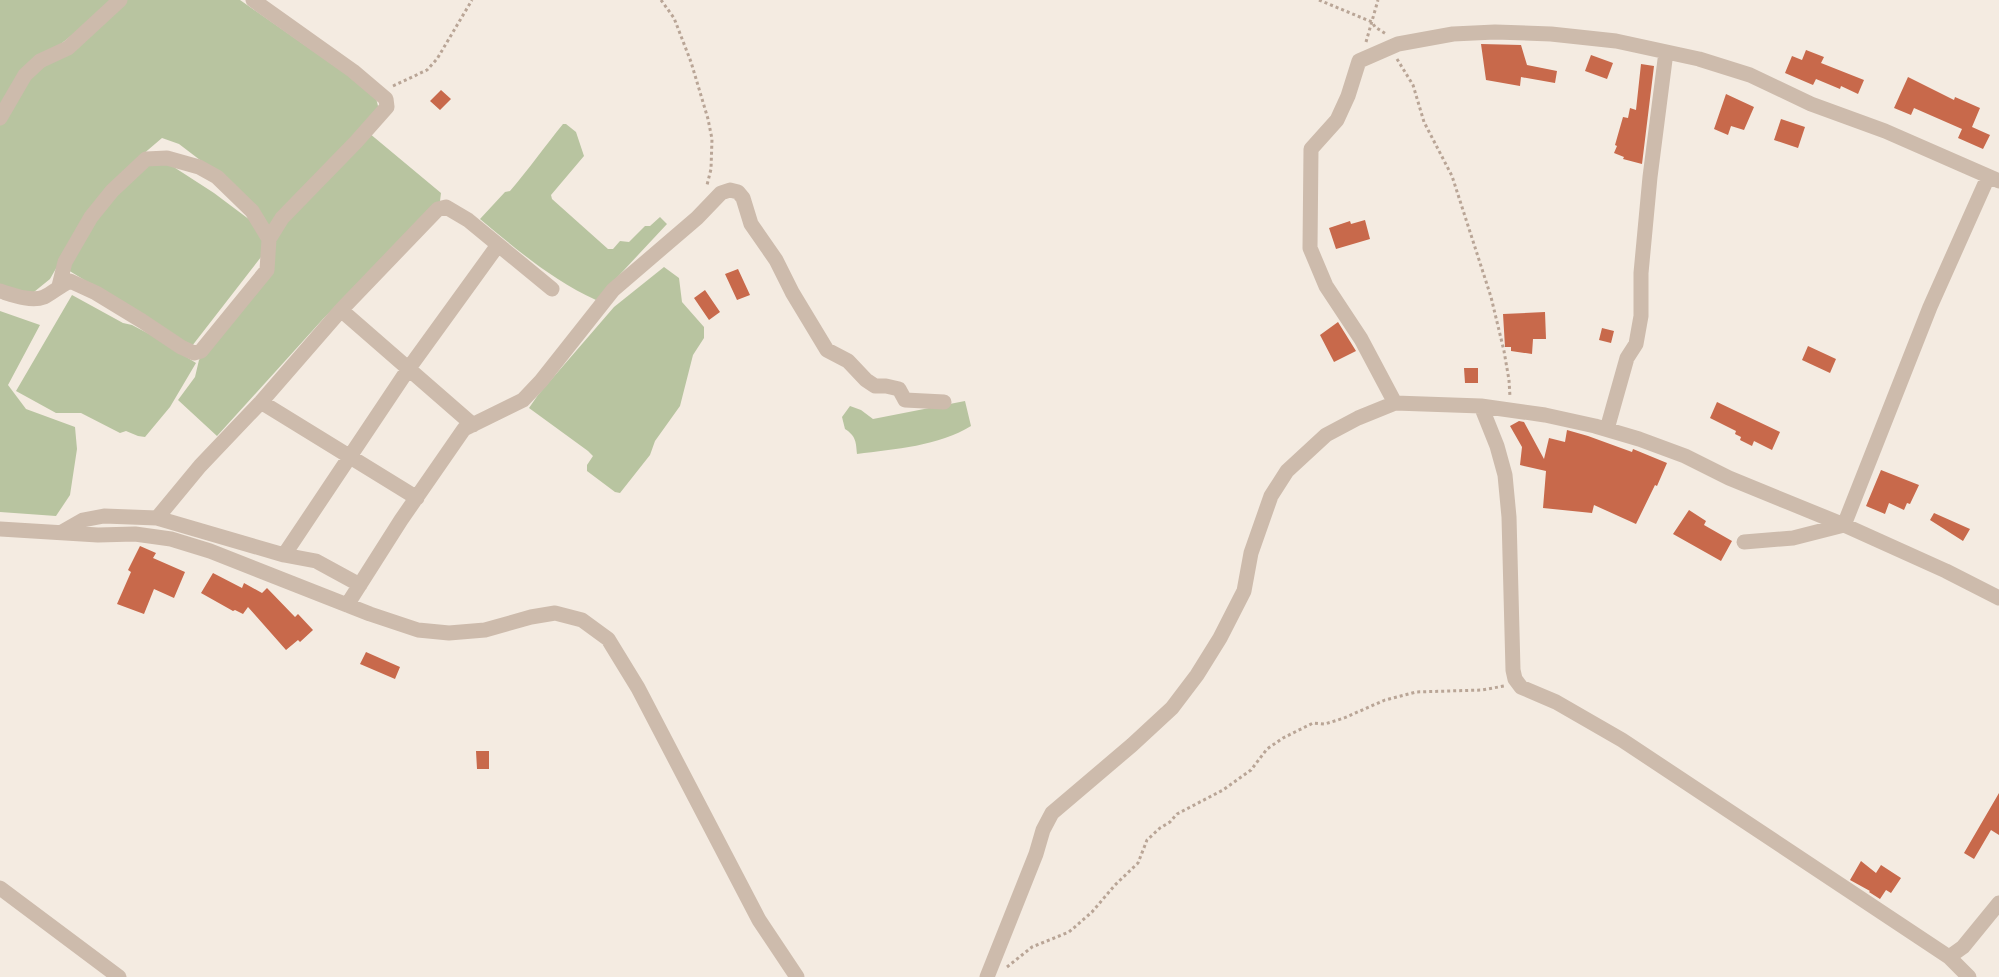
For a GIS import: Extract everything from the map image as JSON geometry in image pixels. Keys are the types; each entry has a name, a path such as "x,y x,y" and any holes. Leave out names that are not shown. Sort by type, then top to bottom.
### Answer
{"street":[{"path":"0,118 26,75 40,61 68,48 120,0"},
{"path":"0,291 28,299 44,297 70,281 96,293 181,347 194,353 201,351 267,270 269,239 282,218 387,107 386,99 353,71 253,0"},
{"path":"1395,403 1361,339 1326,286 1310,248 1311,149 1337,120 1348,96 1359,61 1393,46 1453,34 1495,32 1551,34 1616,41 1699,59 1750,75 1811,104 1885,131 1994,179 1926,318 1844,525"},
{"path":"1606,429 1627,358 1636,344 1641,316 1641,273 1650,177 1666,52"},
{"path":"59,286 65,262 91,217 112,191 146,159 167,158 199,167 217,177 252,211 269,239"},
{"path":"347,605 464,429 524,400 613,290 721,193 730,190 738,192 743,198 751,225 776,260 792,292 828,350 848,361 875,386 899,389 905,400 944,402"},
{"path":"157,518 200,466 261,402 341,310 438,209 446,207 468,220 552,289"},
{"path":"284,555 410,368 498,245"},
{"path":"341,310 473,425"},
{"path":"261,402 417,498"},
{"path":"994,975 1043,830 1052,813 1132,746 1172,708 1197,675 1220,638 1244,591 1251,553 1271,496 1287,471 1326,435 1358,418 1395,403 1481,406 1545,415 1606,429 1685,456 1729,478 1844,525 1946,571 1999,598"},
{"path":"1481,406 1497,446 1505,475 1509,517 1513,670 1517,684 1556,702 1622,740 1950,957 1969,977"},
{"path":"62,532 83,520 104,516 157,518 284,555 316,561 360,585"},
{"path":"1744,542 1793,538 1844,525"},
{"path":"0,529 99,535 135,534 171,539 210,551 347,605 418,630 449,633 485,630 555,613 582,620 608,639 638,688 759,920 797,977"},
{"path":"0,888 119,977"},
{"path":"1950,957 1963,947 1999,903"}],"path":[{"path":"386,99 386,90 427,70 437,59 472,0"},
{"path":"661,0 674,18 691,62 712,139 711,169 705,191 705,209"},
{"path":"1319,0 1372,22 1375,27 1390,36 1413,85 1424,122 1452,176 1491,297 1510,387 1507,410"},
{"path":"1359,61 1378,0"},
{"path":"994,975 1032,947 1069,932 1092,912 1138,863 1148,840 1160,828 1178,814 1223,790 1251,770 1267,749 1283,738 1313,723 1325,724 1385,700 1416,692 1482,690 1517,684"}],"green space":[{"path":"0,0 116,0 47,55 0,111"},
{"path":"125,0 240,0 375,94 379,110 269,226 200,160 179,144 162,138 128,167 66,251 50,279 29,296 0,285 0,123 23,83"},
{"path":"563,124 576,132 584,156 551,195 552,199 608,249 613,249 620,241 629,242 645,226 650,226 660,217 667,224 596,300 549,273 480,219 505,192 510,191"},
{"path":"369,133 441,193 440,201 323,319 217,436 178,400 195,377 199,360 212,340 270,272 272,238"},
{"path":"151,162 166,162 214,193 250,220 263,234 261,257 192,346 68,270 99,213"},
{"path":"664,267 679,278 682,302 704,327 704,338 693,355 680,406 655,441 650,455 620,493 615,492 587,471 587,465 593,456 588,451 529,408 614,307"},
{"path":"72,295 123,323 153,336 196,363 170,407 145,437 126,431 120,433 81,413 56,413 16,391"},
{"path":"0,311 40,325 8,385 26,409 75,427 77,449 70,495 56,516 0,512"},
{"path":"965,401 971,426 958,433 916,446 857,454 855,440 845,429 842,417 850,406 861,410 873,419"}],"building":[{"path":"1481,44 1521,45 1527,65 1557,71 1555,83 1521,77 1520,86 1486,80"},
{"path":"1806,50 1824,57 1821,63 1864,80 1858,94 1841,86 1840,89 1816,79 1813,85 1785,73 1792,56 1802,60"},
{"path":"1591,55 1613,63 1607,79 1585,71"},
{"path":"1641,64 1654,66 1642,164 1623,159 1624,157 1614,153 1623,117 1628,118 1630,108 1636,110"},
{"path":"1908,77 1954,100 1955,97 1980,108 1972,127 1990,135 1983,149 1958,138 1962,129 1914,108 1911,115 1894,108"},
{"path":"441,90 451,99 440,110 430,101"},
{"path":"1726,94 1754,107 1744,130 1731,126 1728,135 1714,129"},
{"path":"1781,119 1805,127 1798,148 1774,140"},
{"path":"1365,220 1370,239 1336,249 1329,228 1350,221 1351,224"},
{"path":"738,269 750,295 737,300 725,274"},
{"path":"705,290 720,312 709,320 694,298"},
{"path":"1545,312 1546,339 1533,339 1532,354 1511,351 1511,347 1505,347 1503,314"},
{"path":"1338,322 1356,351 1334,362 1320,335"},
{"path":"1602,328 1614,331 1611,343 1599,340"},
{"path":"1808,346 1836,359 1830,373 1802,360"},
{"path":"1464,368 1478,368 1478,383 1465,383"},
{"path":"1717,402 1780,432 1772,450 1754,441 1752,446 1740,440 1741,437 1735,434 1736,431 1710,418"},
{"path":"1519,421 1524,422 1544,459 1549,438 1565,442 1567,430 1632,452 1633,449 1667,463 1636,524 1594,505 1592,513 1543,508 1546,471 1520,465 1522,447 1510,426"},
{"path":"1881,470 1919,485 1910,504 1907,503 1904,510 1889,503 1885,514 1866,506"},
{"path":"1689,510 1706,521 1704,525 1732,541 1721,561 1673,534"},
{"path":"1934,513 1970,529 1963,541 1930,520"},
{"path":"140,546 156,553 153,558 185,572 174,598 154,589 144,614 117,604 131,572 128,570"},
{"path":"213,573 242,588 244,583 262,593 267,588 295,617 298,614 313,630 300,642 298,640 286,650 248,607 243,614 201,593"},
{"path":"366,652 400,667 395,679 360,664"},
{"path":"476,751 489,751 489,769 477,769"},
{"path":"1999,793 1999,835 1991,830 1974,859 1964,853"},
{"path":"1861,861 1876,873 1881,865 1901,878 1891,893 1886,890 1880,899 1850,880"}]}
